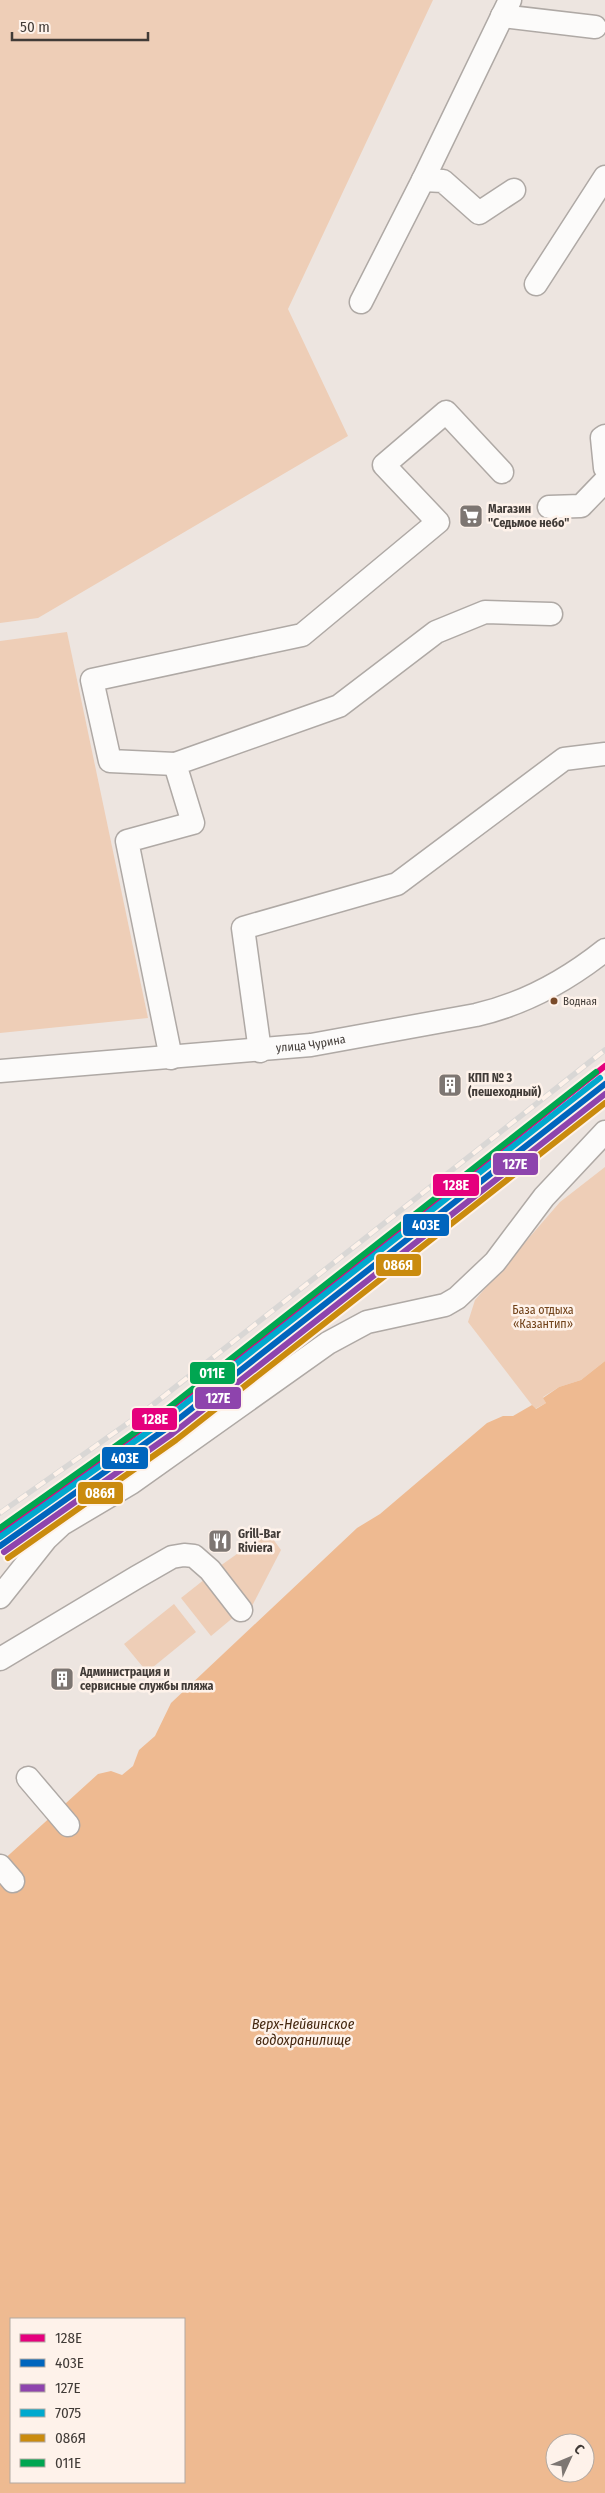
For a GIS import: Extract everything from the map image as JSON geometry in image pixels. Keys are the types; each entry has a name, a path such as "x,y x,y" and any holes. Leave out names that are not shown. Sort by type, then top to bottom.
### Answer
{"street":[{"path":"361,302 423,180 506,8 594,27"},
{"path":"536,284 605,177"},
{"path":"423,180 443,181 479,213 514,190"},
{"path":"502,472 446,412 384,465 438,522 302,635 92,680 110,761 175,764 339,706 436,632 485,612 551,614"},
{"path":"605,436 602,438 605,468"},
{"path":"549,507 581,506 605,481"},
{"path":"260,1051 243,928 396,884 564,759 605,754"},
{"path":"171,1058 127,841 193,823 175,764"},
{"name":"улица Чурина","path":"0,1071 311,1046 496,1011 534,996 559,982 605,950"},
{"path":"0,1597 46,1539 62,1524 131,1483 328,1343 367,1322 445,1305 458,1298 495,1262 544,1197 605,1132"},
{"path":"0,1659 136,1578 178,1556 194,1556 200,1560 241,1610"},
{"path":"28,1778 68,1825"}],"green space":[{"path":"0,0 433,0 288,309 348,436 38,618 0,623"},
{"path":"67,632 148,1018 0,1033 0,641"},
{"name":"База отдыха «Казантип»","path":"605,1167 605,1361 581,1380 559,1387 543,1397 546,1403 535,1409 468,1322 475,1300 560,1202"},
{"path":"268,1532 281,1550 251,1608 220,1566"},
{"path":"205,1579 235,1616 211,1636 181,1598"},
{"path":"174,1604 196,1632 147,1672 124,1644"}],"water":[{"name":"Верх-Нейвинское водохранилище","path":"605,1361 605,2493 0,2493 0,1863 98,1774 111,1771 122,1775 133,1766 139,1750 155,1736 171,1703 357,1528 380,1514 487,1423 503,1416 513,1416 532,1405 536,1409 546,1403 543,1398 559,1387 581,1380"}],"railway":[{"path":"0,1513 141,1414 605,1050"}],"transit line":[{"name":"128Е","path":"0,1531 78,1476 231,1362 605,1066"},
{"name":"011Е","path":"0,1528 158,1416 596,1072"},
{"name":"7075","path":"0,1537 162,1422 600,1078"},
{"name":"403Е","path":"0,1546 167,1428 605,1084"},
{"name":"127Е","path":"4,1552 172,1434 605,1094"},
{"name":"086Я","path":"8,1558 176,1440 605,1103"}],"place":[{"name":"Магазин \"Седьмое небо\"","path":"471,516"},
{"name":"Водная","path":"554,1001"},
{"name":"КПП № 3 (пешеходный)","path":"450,1085"},
{"name":"Grill-Bar Riviera","path":"220,1541"},
{"name":"Администрация и сервисные службы пляжа","path":"62,1679"}]}
